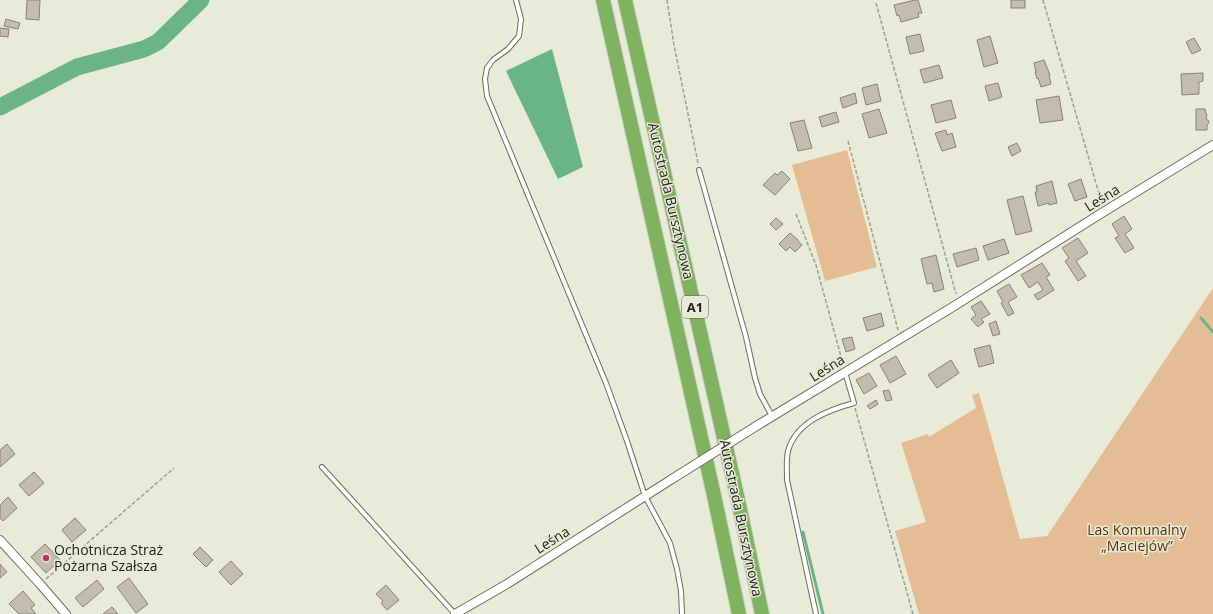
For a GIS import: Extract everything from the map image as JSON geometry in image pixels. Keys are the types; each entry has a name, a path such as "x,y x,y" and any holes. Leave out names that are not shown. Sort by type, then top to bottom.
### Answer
{"highway":[{"name":"Autostrada Bursztynowa","path":"603,0 715,500 739,614"},
{"name":"Autostrada Bursztynowa","path":"625,0 738,500 762,614"}],"street":[{"name":"Leśna","path":"455,614 507,584 758,425 958,304 1213,145"},
{"path":"0,540 66,614"}],"lane":[{"path":"516,0 521,19 519,36 508,49 493,60 487,68 484,80 487,96 606,384 627,441 644,496 670,543 681,591 682,614"},
{"path":"700,170 746,337 758,389 772,417"},
{"path":"816,614 787,480 788,452 792,440 809,422 840,406 854,403 845,372"},
{"path":"322,466 455,614"}],"path":[{"path":"667,0 674,45 700,170"},
{"path":"1043,0 1105,211"},
{"path":"876,3 958,304"},
{"path":"848,141 900,339"},
{"path":"796,214 816,264 845,372"},
{"path":"854,403 913,614"},
{"path":"40,584 174,468"}],"green space":[{"path":"847,150 877,267 825,281 792,165"},
{"name":"Las Komunalny „Maciejów”","path":"1213,288 1213,614 919,614 895,531 926,522 901,443 928,434 929,437 976,408 972,395 979,393 1020,539 1047,536"}],"shaded area":[{"path":"552,49 583,167 558,179 506,71"}],"building":[{"path":"27,0 40,0 39,20 26,19"},
{"path":"918,0 922,13 918,13 919,17 901,22 899,15 897,16 894,5"},
{"path":"1011,0 1025,0 1025,8 1011,8"},
{"path":"6,19 20,23 18,29 4,26"},
{"path":"0,28 9,29 8,37 0,36"},
{"path":"920,34 924,51 910,54 906,37"},
{"path":"990,36 998,63 984,67 977,40"},
{"path":"1194,38 1201,50 1192,54 1186,42"},
{"path":"1044,60 1050,75 1051,84 1041,87 1038,78 1037,79 1034,63"},
{"path":"939,65 943,78 924,83 920,70"},
{"path":"1203,73 1203,81 1199,82 1199,94 1182,95 1181,74"},
{"path":"998,83 1002,97 989,101 985,86"},
{"path":"877,84 881,101 866,105 862,88"},
{"path":"855,93 857,103 843,108 840,98"},
{"path":"1059,96 1063,120 1040,123 1036,100"},
{"path":"951,100 956,118 936,123 931,105"},
{"path":"879,109 887,133 869,138 862,114"},
{"path":"1196,109 1205,109 1207,114 1206,119 1209,121 1207,130 1196,130"},
{"path":"836,112 839,122 822,127 819,117"},
{"path":"804,120 812,148 798,151 790,123"},
{"path":"946,130 947,135 952,133 956,147 942,151 935,133"},
{"path":"1017,143 1021,151 1012,156 1008,147"},
{"path":"782,171 790,179 775,195 763,185 775,173 777,175"},
{"path":"1081,179 1087,197 1075,201 1068,184"},
{"path":"1052,181 1057,203 1049,205 1049,203 1038,206 1035,192 1037,192 1036,186"},
{"path":"1023,196 1032,231 1016,235 1007,200"},
{"path":"1124,216 1132,229 1125,234 1134,248 1125,253 1115,238 1119,236 1112,224"},
{"path":"776,218 783,224 776,230 770,224"},
{"path":"790,233 802,245 795,252 790,247 786,251 779,244"},
{"path":"1078,238 1088,253 1076,261 1086,276 1078,281 1065,261 1069,258 1062,248"},
{"path":"1004,239 1009,253 988,260 983,246"},
{"path":"976,248 979,260 957,267 953,254"},
{"path":"936,255 944,289 934,292 932,283 927,284 921,259"},
{"path":"1042,263 1050,275 1046,277 1054,290 1038,300 1034,295 1043,290 1038,282 1029,288 1021,275"},
{"path":"1009,284 1017,297 1008,302 1014,313 1008,316 997,291"},
{"path":"981,301 990,314 981,319 984,322 978,327 971,319 976,315 971,307"},
{"path":"881,313 884,326 867,331 863,318"},
{"path":"996,321 1000,334 993,336 989,324"},
{"path":"852,337 855,349 846,352 842,339"},
{"path":"990,345 994,363 979,367 974,349"},
{"path":"896,356 906,374 890,383 880,365"},
{"path":"951,360 959,373 937,388 928,375"},
{"path":"869,373 877,386 864,394 856,380"},
{"path":"889,390 892,400 886,401 883,391"},
{"path":"876,400 878,404 870,409 867,406"},
{"path":"7,444 15,454 0,467 0,450"},
{"path":"34,472 44,483 29,496 19,485"},
{"path":"8,497 17,508 3,521 0,518 0,505"},
{"path":"75,518 86,530 72,542 62,530"},
{"name":"Ochotnicza Straż Pożarna Szałsza","path":"45,544 60,560 46,573 31,557"},
{"path":"200,547 213,560 206,567 193,554"},
{"path":"231,561 243,574 231,585 219,572"},
{"path":"0,564 7,572 0,578"},
{"path":"129,578 148,604 136,613 117,587"},
{"path":"97,580 104,589 83,607 75,598"},
{"path":"386,585 399,600 387,610 381,603 383,601 376,594"},
{"path":"23,591 35,605 31,608 36,614 19,614 9,604"},
{"path":"112,607 118,614 103,614"}],"waterway":[{"path":"0,107 77,67 144,49 158,42 201,0"},
{"path":"1201,318 1213,332"},
{"path":"803,532 823,614"}],"place":[{"name":"Ochotnicza Straż Pożarna Szałsza","path":"46,558"}]}
